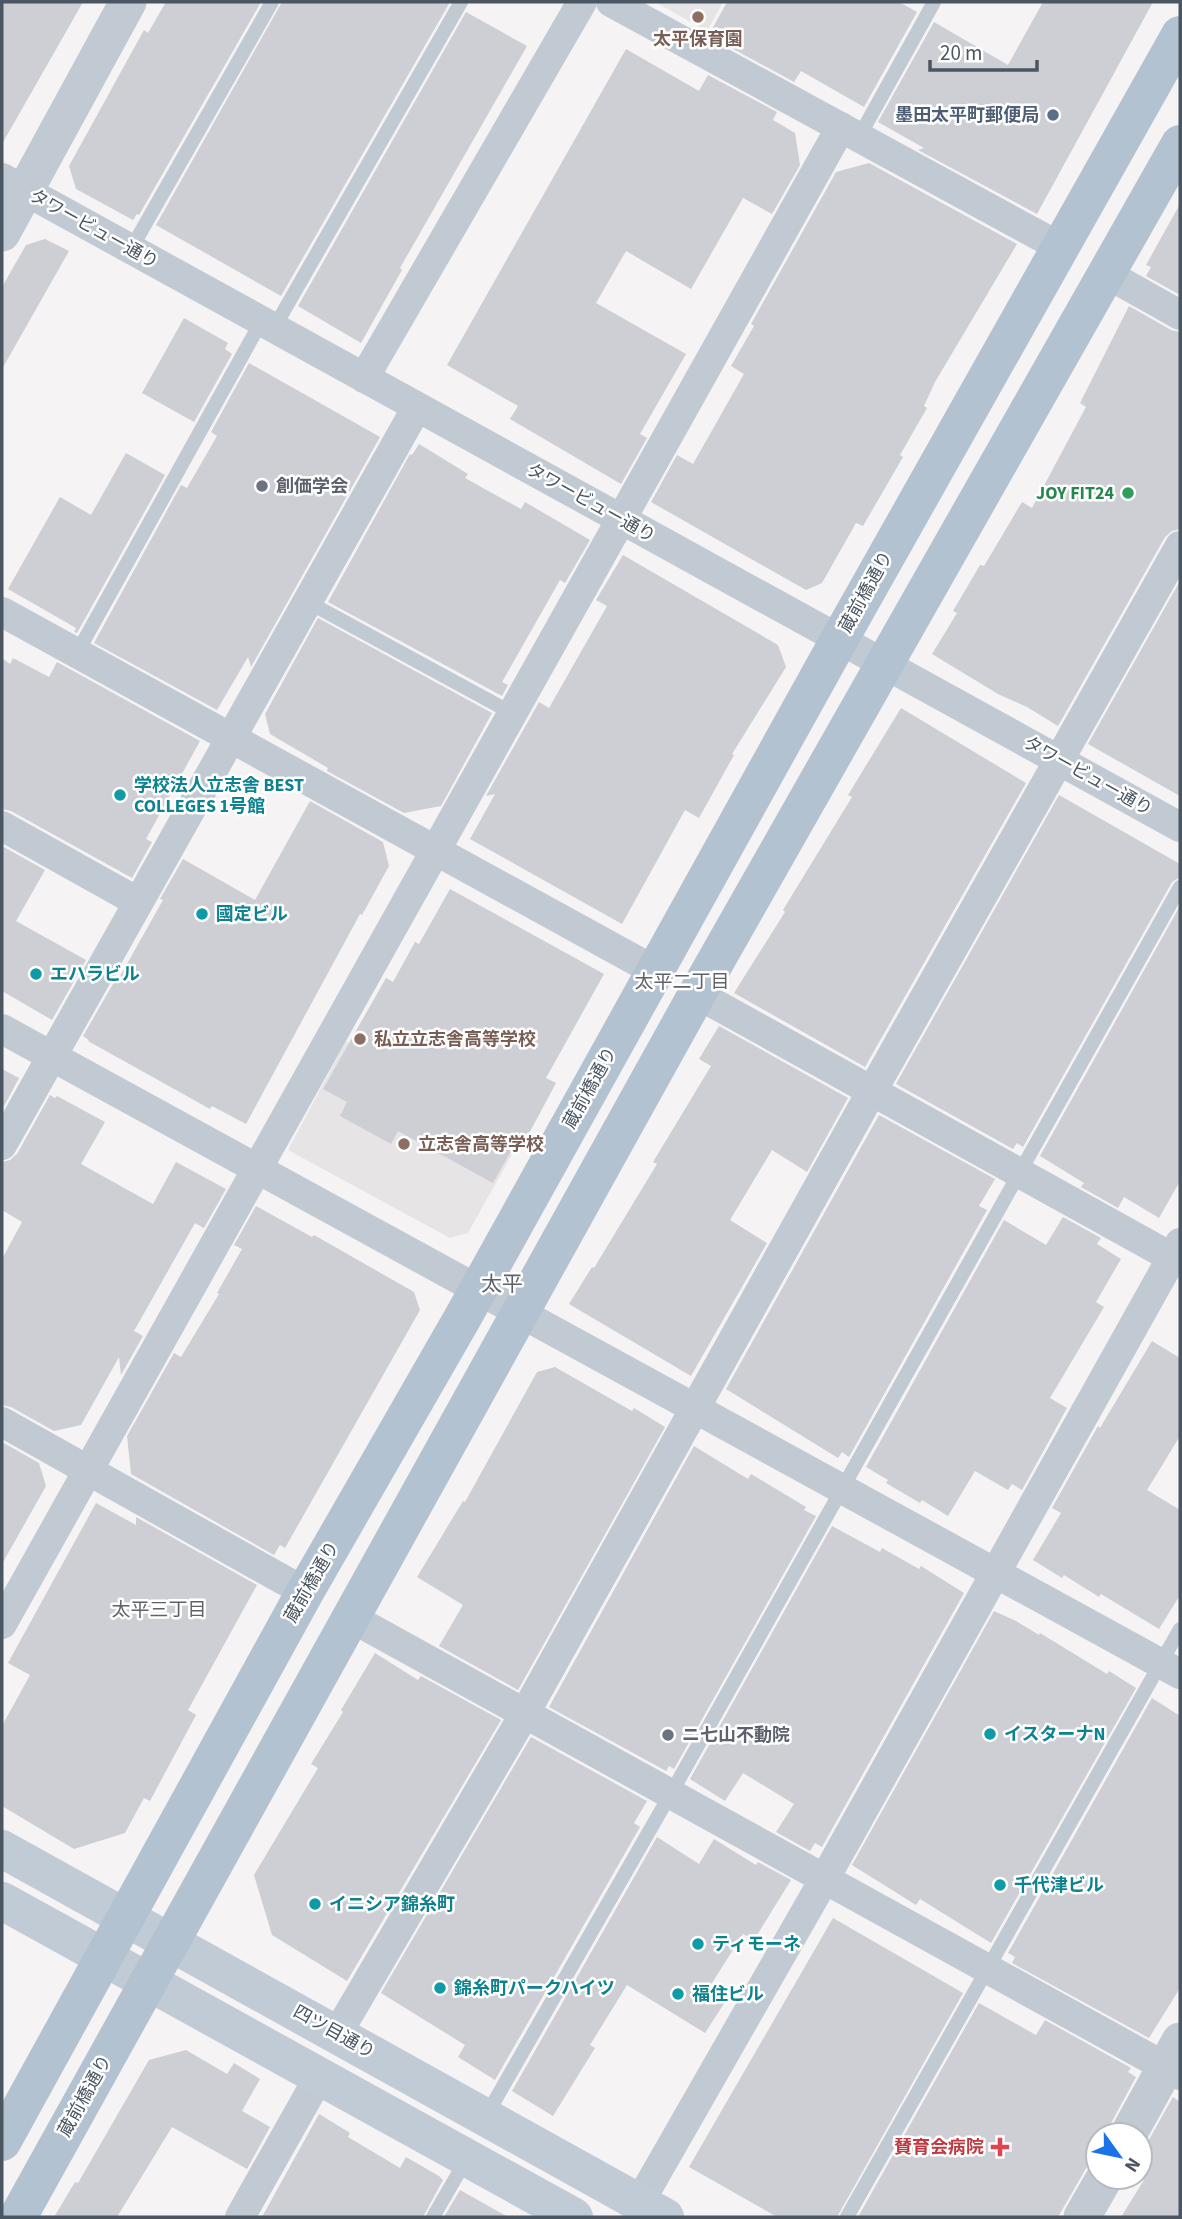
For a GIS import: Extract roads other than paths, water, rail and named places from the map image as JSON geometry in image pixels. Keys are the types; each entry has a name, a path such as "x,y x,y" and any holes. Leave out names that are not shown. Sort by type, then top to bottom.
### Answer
{"main road":[{"name":"蔵前橋通り","path":"2,2141 305,1592 478,1289 1180,35"},
{"name":"蔵前橋通り","path":"18,2217 697,994 1180,144"},
{"name":"四ツ目通り","path":"2,1849 652,2210"},
{"path":"2,1900 574,2217"}],"street":[{"path":"2,233 13,184 128,2"},
{"path":"364,378 582,2"},
{"path":"611,2 1060,247"},
{"path":"2,1623 620,520 850,132"},
{"name":"タワービュー通り","path":"13,184 1180,827"},
{"path":"1107,274 1180,315"},
{"path":"2,1145 417,407"},
{"path":"337,2034 525,1713 1180,546"},
{"path":"2,612 655,971"},
{"path":"2,826 138,902"},
{"path":"652,2210 825,1878 995,1573 1178,1254 1020,1173 697,994"},
{"path":"2,1029 1170,1669"},
{"path":"2,1422 305,1592"},
{"path":"350,1617 986,1969 1175,2061 1137,2121"},
{"path":"240,2217 319,2077"},
{"path":"1082,2217 1097,2191"}],"lane":[{"path":"131,248 272,2"},
{"path":"77,653 267,325 461,2"},
{"path":"850,132 934,2"},
{"path":"308,601 512,713"},
{"path":"486,2118 1180,887"},
{"path":"847,2217 986,1969 1170,1669 1180,1629"},
{"path":"433,2217 467,2158"}],"place":[{"name":"太平保育園","path":"698,17"},
{"name":"墨田太平町郵便局","path":"1053,115"},
{"name":"創価学会","path":"262,486"},
{"name":"JOY FIT24","path":"1128,493"},
{"name":"学校法人立志舎 BEST COLLEGES 1号館","path":"120,795"},
{"name":"國定ビル","path":"202,914"},
{"name":"エハラビル","path":"36,974"},
{"name":"私立立志舎高等学校","path":"360,1039"},
{"name":"立志舎高等学校","path":"404,1144"},
{"name":"イスターナN","path":"990,1734"},
{"name":"ニ七山不動院","path":"668,1735"},
{"name":"千代津ビル","path":"1000,1885"},
{"name":"イニシア錦糸町","path":"315,1904"},
{"name":"ティモーネ","path":"698,1944"},
{"name":"錦糸町パークハイツ","path":"440,1988"},
{"name":"福住ビル","path":"678,1994"},
{"name":"賛育会病院","path":"1000,2147"}],"district":[{"name":"太平二丁目","path":"682,982"},
{"name":"太平","path":"502,1284"},
{"name":"太平三丁目","path":"159,1610"}]}
